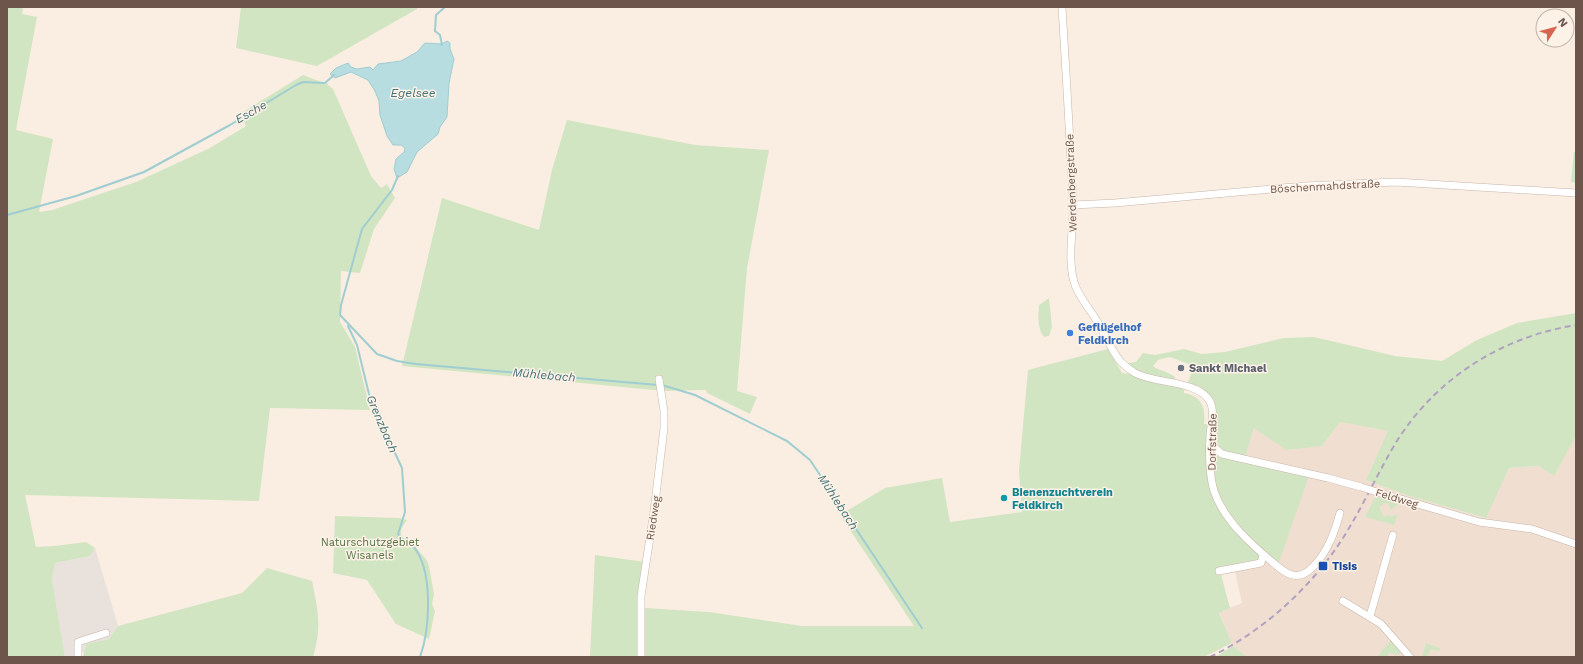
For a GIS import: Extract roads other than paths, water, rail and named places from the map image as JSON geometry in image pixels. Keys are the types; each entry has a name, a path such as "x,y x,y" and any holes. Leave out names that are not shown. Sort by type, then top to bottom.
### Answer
{"street":[{"name":"Werdenbergstraße","path":"1062,7 1073,205 1071,267 1078,293 1094,316 1121,362 1128,368"},
{"name":"Böschenmahdstraße","path":"1073,205 1115,203 1305,186 1396,182 1576,194"},
{"name":"Dorfstraße","path":"1128,368 1136,373 1157,380 1182,384 1201,392 1209,399 1213,408 1210,444 1212,484 1217,498 1239,531 1263,555 1283,571 1294,576 1300,576 1310,569 1327,550 1340,513"},
{"name":"Riedweg","path":"641,657 641,596 654,511 664,428 664,411 659,383"},
{"name":"Feldweg","path":"1210,444 1218,452 1228,456 1328,478 1479,522 1532,529 1576,544"},
{"path":"1210,458 1218,452"},
{"path":"1370,616 1393,535"},
{"path":"1219,571 1261,563 1263,555"},
{"path":"1343,601 1381,624 1410,657"},
{"path":"78,657 78,642 106,633"}],"water":[{"name":"Egelsee","path":"447,41 450,43 450,49 454,59 449,83 447,117 440,127 438,134 417,152 407,172 397,178 394,169 396,159 404,152 405,148 401,145 393,145 387,136 380,115 379,101 368,80 351,72 335,78 330,74 336,68 348,63 351,67 357,69 370,67 373,70 378,64 401,61 417,52 425,43 442,44"}],"waterway":[{"name":"Esche","path":"442,45 440,35 435,31 436,15 445,7"},
{"name":"Esche","path":"7,215 76,196 144,172 230,125 296,85 303,82 325,83 334,75"},
{"name":"Mühlebach","path":"398,176 392,190 362,229 341,305 340,315 377,354 397,361 416,364 658,385"},
{"name":"Grenzbach","path":"348,326 357,345 369,394 387,441 402,468 405,512 398,534 412,545 419,555 424,568 427,583 428,615 420,657"},
{"name":"Mühlebach","path":"662,385 695,395 787,441 810,460 922,628"}],"railway":[{"path":"1210,657 1247,636 1281,610 1311,580 1345,535 1395,444 1411,421 1450,381 1472,365 1496,351 1548,331 1576,325"}],"place":[{"name":"Geflügelhof Feldkirch","path":"1070,333"},
{"name":"Sankt Michael","path":"1181,368"},
{"name":"Bienenzuchtverein Feldkirch","path":"1004,498"},
{"name":"Tisis","path":"1323,566"}],"park label":[{"name":"Naturschutzgebiet Wisanels","path":"370,548"}]}
